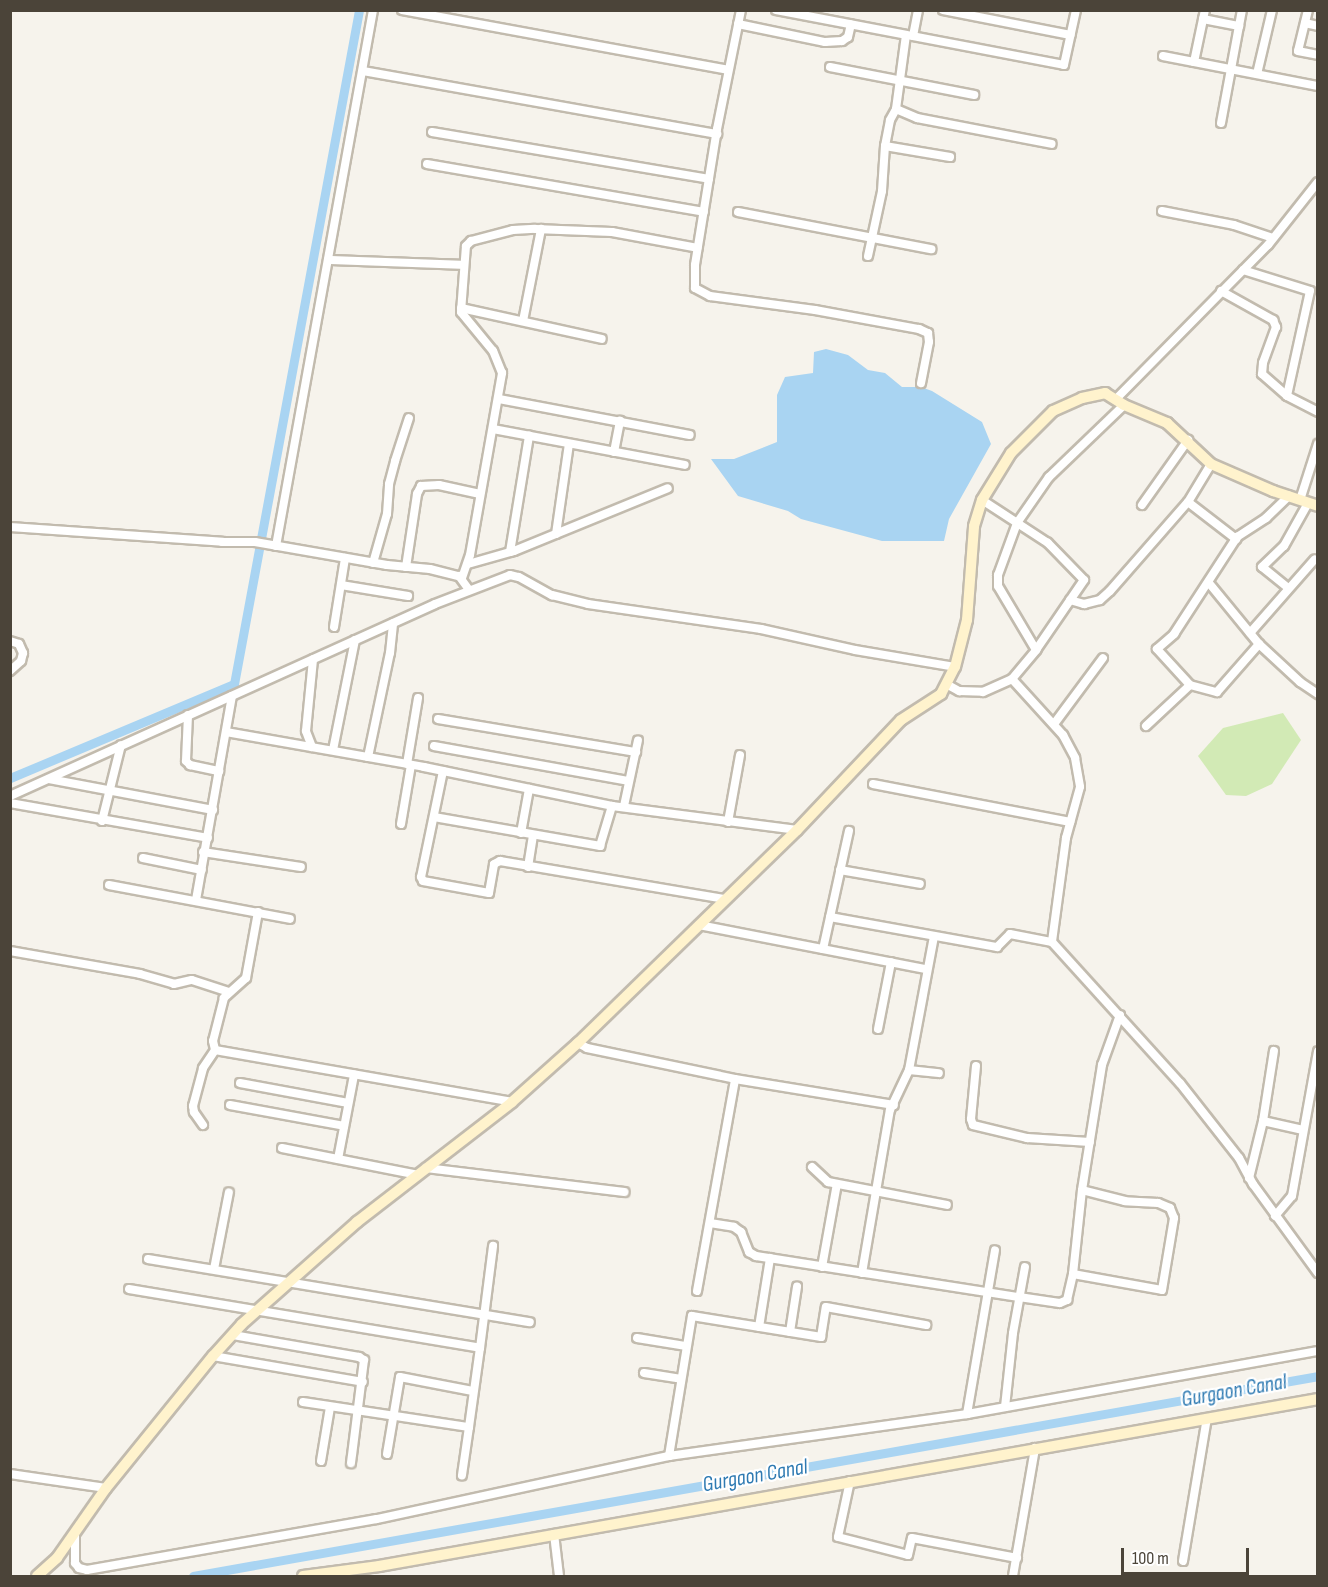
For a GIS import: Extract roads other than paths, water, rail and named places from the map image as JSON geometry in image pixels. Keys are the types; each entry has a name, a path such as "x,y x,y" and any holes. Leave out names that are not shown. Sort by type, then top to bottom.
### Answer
{"street":[{"path":"273,545 374,10"},
{"path":"402,10 728,70"},
{"path":"741,10 728,70 698,248 694,281 699,292 919,329 928,333 929,342 921,382"},
{"path":"776,10 1065,65 1076,10"},
{"path":"868,256 882,191 885,146 890,120 896,109 898,81 918,10"},
{"path":"943,10 1071,35"},
{"path":"1221,123 1242,10"},
{"path":"1257,74 1272,10"},
{"path":"1308,10 1298,51 1317,55"},
{"path":"1194,62 1204,15 1239,26"},
{"path":"1305,23 1317,26"},
{"path":"738,24 825,42 842,41 848,37 851,24"},
{"path":"1163,56 1317,86"},
{"path":"830,67 974,95"},
{"path":"363,70 717,134"},
{"path":"896,109 917,118 1052,144"},
{"path":"432,132 709,179"},
{"path":"885,146 950,157"},
{"path":"427,164 704,212"},
{"path":"1036,650 998,586 998,575 1017,523 1056,469 1273,238 1317,182"},
{"path":"1162,211 1233,225 1273,238"},
{"path":"738,212 931,249"},
{"path":"465,583 502,373 493,351 465,319 461,308 464,252 471,241 513,230 541,229 612,232 698,248"},
{"path":"523,321 541,229"},
{"path":"328,260 463,265"},
{"path":"1243,270 1310,291 1287,396"},
{"path":"1221,291 1273,320 1276,327 1263,363 1263,374 1287,396 1317,412"},
{"path":"461,308 602,339"},
{"path":"37,1576 57,1558 106,1488 213,1356 256,1312 357,1222 512,1102 578,1043 797,830 902,720 941,694 948,685 955,666 967,620 974,526 982,500 1011,453 1053,411 1082,398 1105,393 1119,402 1167,423 1188,440 1211,464 1309,503"},
{"path":"499,399 690,435"},
{"path":"374,563 387,514 389,484 409,418"},
{"path":"614,452 620,421"},
{"path":"493,429 685,465"},
{"path":"510,552 529,436"},
{"path":"1142,505 1188,440"},
{"path":"556,534 569,444"},
{"path":"1287,587 1262,567 1284,546 1309,503 1317,444"},
{"path":"1070,600 1084,604 1100,600 1188,502 1211,464"},
{"path":"406,567 417,494 422,486 439,485 480,494"},
{"path":"468,564 510,552 668,488"},
{"path":"1259,644 1217,692 1190,685 1157,649 1173,634 1209,583 1236,539 1266,518 1289,496"},
{"path":"948,685 959,691 983,692 1012,678 1036,650 1084,580 1048,543 982,500"},
{"path":"1188,502 1236,539"},
{"path":"10,527 222,542 255,542 374,563 430,569 465,583"},
{"path":"334,627 345,558"},
{"path":"1250,633 1287,587 1315,559"},
{"path":"10,796 393,623 465,583 510,575 519,577 558,597 588,604 762,629 855,650 955,666"},
{"path":"1209,583 1259,644 1300,682 1317,694"},
{"path":"341,585 408,596"},
{"path":"368,757 390,653 393,623"},
{"path":"333,750 355,640"},
{"path":"10,641 19,644 23,652 21,662 10,671"},
{"path":"1054,724 1103,658"},
{"path":"312,747 306,731 314,659"},
{"path":"1012,678 1054,724 1076,758 1080,787 1070,822 1052,942"},
{"path":"1146,726 1190,685"},
{"path":"196,900 232,696"},
{"path":"401,824 418,698"},
{"path":"188,716 186,761 189,765 219,771"},
{"path":"438,719 636,752"},
{"path":"226,732 409,764 612,806 797,830"},
{"path":"624,806 639,740"},
{"path":"102,821 121,745"},
{"path":"434,746 628,781"},
{"path":"728,822 740,755"},
{"path":"442,771 421,878 423,881 486,894 490,891 496,861 724,899"},
{"path":"49,779 213,810"},
{"path":"873,784 1070,822"},
{"path":"521,833 529,789"},
{"path":"10,804 208,838"},
{"path":"434,817 600,846 612,806"},
{"path":"823,949 849,831"},
{"path":"528,867 533,835"},
{"path":"203,852 302,867"},
{"path":"143,858 201,870"},
{"path":"840,870 920,884"},
{"path":"109,885 290,919"},
{"path":"203,1125 194,1112 193,1106 203,1068 215,1050 213,1041 228,992 246,978 258,912"},
{"path":"830,917 997,947 1010,934 1052,942 1180,1083 1239,1158 1275,1216 1317,1273"},
{"path":"699,925 926,969"},
{"path":"862,1273 875,1190 894,1105 909,1070 926,969 934,936"},
{"path":"10,951 140,974 174,984 192,980 228,992"},
{"path":"878,1029 891,963"},
{"path":"710,1224 734,1227 741,1232 749,1252 770,1258 1060,1303 1067,1300 1073,1274 1082,1190 1102,1065 1120,1016"},
{"path":"578,1043 587,1048 735,1079 894,1105"},
{"path":"215,1050 512,1102"},
{"path":"1250,1178 1263,1121 1274,1051"},
{"path":"1275,1216 1292,1196 1317,1051"},
{"path":"976,1066 971,1119 974,1125 1027,1137 1090,1142"},
{"path":"909,1070 939,1072"},
{"path":"338,1159 354,1075"},
{"path":"697,1291 735,1079"},
{"path":"240,1083 348,1103"},
{"path":"230,1105 344,1126"},
{"path":"1263,1121 1303,1130"},
{"path":"282,1148 422,1172 626,1192"},
{"path":"812,1167 828,1182 948,1205"},
{"path":"822,1267 837,1184"},
{"path":"1073,1274 1162,1290 1174,1218 1170,1208 1158,1203 1125,1201 1082,1190"},
{"path":"214,1269 229,1192"},
{"path":"462,1475 493,1246"},
{"path":"967,1414 995,1250"},
{"path":"759,1327 770,1258"},
{"path":"148,1259 530,1322"},
{"path":"1005,1407 1025,1267"},
{"path":"790,1332 797,1287"},
{"path":"129,1289 480,1348"},
{"path":"669,1456 692,1316 821,1337 826,1307 926,1325"},
{"path":"233,1335 359,1357 364,1360 351,1463"},
{"path":"637,1338 686,1346"},
{"path":"75,1533 75,1563 79,1568 87,1570 377,1519 669,1456 967,1414 1317,1351"},
{"path":"213,1356 363,1382"},
{"path":"644,1373 681,1379"},
{"path":"387,1454 400,1377 473,1391"},
{"path":"303,1576 1317,1399"},
{"path":"303,1402 469,1427"},
{"path":"321,1461 330,1407"},
{"path":"1183,1561 1207,1418"},
{"path":"1013,1576 1035,1448"},
{"path":"10,1474 106,1488"},
{"path":"850,1481 837,1537 908,1555 912,1538 1017,1558"},
{"path":"554,1534 559,1576"}],"water":[{"path":"826,349 848,355 868,370 885,373 902,387 921,387 932,391 982,422 991,444 949,519 944,541 882,541 801,519 788,511 738,496 711,459 734,459 777,442 777,395 785,377 813,373 814,352"}],"waterway":[{"path":"10,778 234,684 359,10"},
{"name":"Gurgaon Canal","path":"193,1576 1318,1376"}]}
